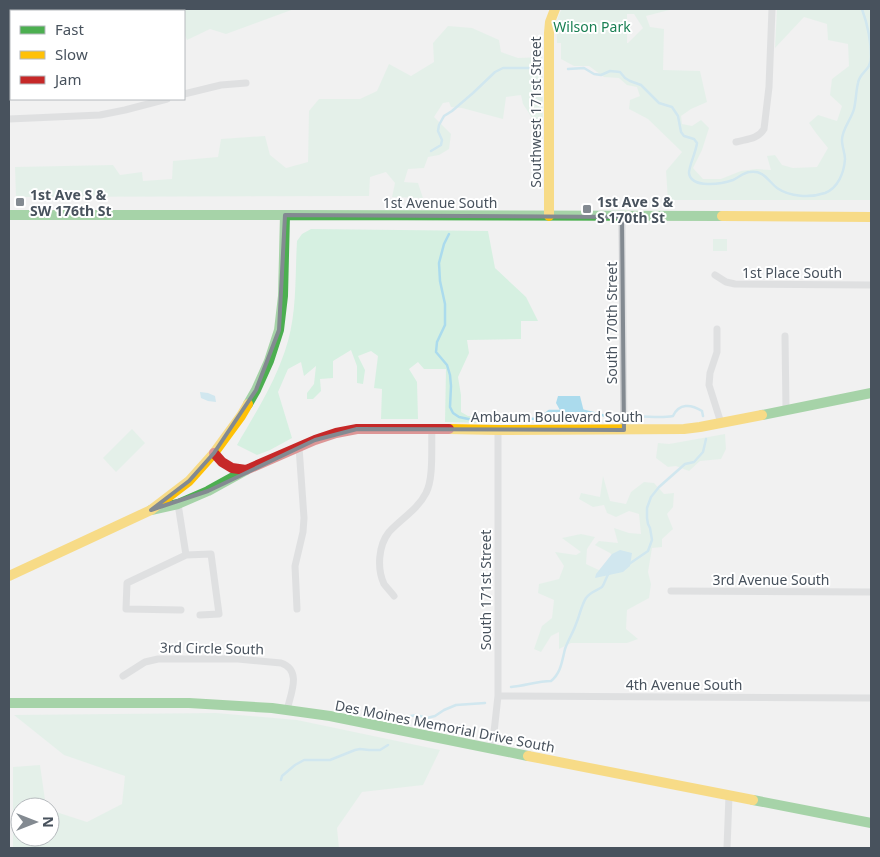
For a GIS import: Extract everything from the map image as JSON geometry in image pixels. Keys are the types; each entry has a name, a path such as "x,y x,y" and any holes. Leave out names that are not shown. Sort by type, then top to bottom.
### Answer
{"main road":[{"name":"Southwest 171st Street","path":"549,216 549,33 550,22 555,9"},
{"name":"1st Avenue South","path":"9,215 871,217"},
{"path":"152,510 189,480 214,453 241,416 256,390 279,330 283,296 285,216"},
{"name":"Ambaum Boulevard South","path":"9,576 152,510 178,504 208,491 246,470 315,440 336,433 357,429 432,428 498,430 684,429 871,393"},
{"path":"214,453 222,462 232,468 246,470"},
{"name":"Des Moines Memorial Drive South","path":"9,703 234,704 287,710 330,716 492,750 871,823"}],"street":[{"path":"736,142 756,137 764,129 769,87 772,9"},
{"path":"185,94 221,85 246,83"},
{"path":"9,119 100,115 163,100"},
{"name":"South 170th Street","path":"622,217 624,430"},
{"name":"1st Place South","path":"715,275 726,282 735,284 871,285"},
{"path":"718,329 717,352 710,374 709,386 721,423"},
{"path":"785,336 786,410"},
{"path":"394,596 385,584 380,572 379,559 382,545 388,534 418,504 426,493 430,480 432,428"},
{"name":"South 171st Street","path":"492,750 498,696 498,430"},
{"path":"297,609 294,566 304,532 299,448"},
{"path":"178,504 186,555"},
{"path":"181,610 126,609 128,583 186,555 211,554 219,614 200,615"},
{"name":"3rd Avenue South","path":"671,591 871,592"},
{"name":"3rd Circle South","path":"123,676 144,662 158,659 238,659 286,664 293,673 294,680 287,710"},
{"name":"4th Avenue South","path":"498,696 871,698"},
{"path":"728,848 729,796"}],"highlighted area":[{"path":"285,215 622,217 624,430 357,429 315,440 208,491 151,510 189,481 214,453 256,390 279,330"}],"green space":[{"path":"30,9 158,9 154,10"},
{"path":"294,9 226,34 210,29 187,40 185,35 185,10 158,10"},
{"name":"Wilson Park","path":"562,9 673,9 646,16 650,27 664,29 663,70 700,71 707,102 681,116 682,124 692,126 701,120 709,128 702,150 693,168 703,179 721,179 741,171 771,170 767,156 775,155 782,165 793,168 817,167 828,148 809,123 818,115 837,121 842,106 830,95 832,79 849,66 848,44 828,40 827,24 804,17 775,48 777,9 871,9 871,200 668,200 666,171 682,152 648,119 629,109 630,100 640,96 637,87 627,85 619,78 604,77 589,66 574,66 561,59 561,43 557,43 557,25","holes":["627,14 634,14 643,28 627,43"]},
{"path":"448,26 472,28 499,40 501,52 518,58 542,57 543,123 536,124 523,104 521,95 506,97 503,119 451,107 449,102 443,103 434,117 451,134 449,149 439,155 428,157 424,168 408,169 404,182 418,183 423,198 392,197 395,183 386,172 370,177 369,196 16,197 15,167 113,165 120,175 142,172 143,181 172,179 173,161 218,157 221,139 265,136 270,155 286,168 308,162 309,111 319,99 360,99 377,91 389,64 411,76 434,62 433,43"},
{"path":"311,229 488,231 495,268 526,297 538,321 521,321 521,339 467,340 469,353 458,377 461,412 468,416 489,416 490,423 445,422 446,369 424,369 418,362 409,369 417,382 418,419 381,419 382,389 374,388 378,356 371,351 358,356 365,370 363,384 357,383 357,366 351,350 333,361 333,378 320,379 321,391 313,399 307,399 307,393 314,384 316,366 304,376 301,362 288,369 278,392 292,438 257,455 237,445 266,394 288,341 293,317 297,241 302,234"},
{"path":"713,239 727,239 727,251 713,251"},
{"path":"132,429 145,443 116,472 103,458"},
{"path":"725,434 726,449 721,459 700,461 689,471 676,466 668,467 656,458 658,443 669,444"},
{"path":"603,476 610,501 626,504 631,492 644,482 654,483 664,494 674,493 673,507 667,514 673,529 662,539 662,547 652,548 648,572 651,584 649,598 627,610 626,629 638,639 627,643 571,643 559,649 559,632 551,636 541,652 534,649 542,626 552,618 554,600 538,593 539,584 559,579 564,566 555,552 576,555 581,552 562,538 581,534 595,537 587,549 586,564 603,572 620,564 610,553 595,545 599,541 618,543 614,528 629,533 641,534 639,514 629,511 616,517 607,513 604,505 593,507 579,499 581,493 600,497"},
{"path":"216,713 297,720 440,750 423,785 362,792 337,828 339,848 13,848 60,847 60,813 87,822 122,804 125,776 64,755 14,715"},
{"path":"40,765 45,797 13,797 13,767"}],"water":[{"path":"200,392 215,396 216,402 201,398"},
{"path":"558,396 580,396 584,412 561,412 556,403"},
{"path":"620,550 632,553 630,566 623,572 595,578 612,554"}],"waterway":[{"path":"568,69 584,68 594,74 601,75 610,71 620,72 625,78 641,85 659,103 672,107 678,116 681,132 684,136 694,139 697,143 689,173 695,181 708,184 722,183 733,180 748,172 755,172 762,174 782,191 800,196 819,195 830,191 842,175 845,159 842,136 854,109 859,79 871,62 867,26 862,9"},
{"path":"431,151 441,145 442,140 438,131 444,116 473,93 495,72 503,68 538,68"},
{"path":"449,234 439,263 440,281 445,304 445,325 437,342 436,352 447,365 450,375 450,407 453,413 459,417 473,420 505,418 539,419 549,411 562,411"},
{"path":"629,417 673,416 679,409 686,406 702,411 703,416"},
{"path":"580,410 615,418"},
{"path":"629,564 648,551 652,540 647,518 647,508 651,497 659,487 685,464 694,462 703,452 706,439"},
{"path":"511,687 551,681 554,678 561,666 565,649 584,601 589,594 602,587 609,573"},
{"path":"401,718 416,715 427,718 456,705 485,703"},
{"path":"281,780 282,776 304,760 330,760 355,750 380,750 388,745"}],"traffic: fast":[{"path":"9,215 285,215 283,296 279,330 269,361 248,404"},
{"path":"285,215 722,216"},
{"path":"762,415 871,393"},
{"path":"151,510 178,504 208,491 246,470"},
{"path":"9,703 189,703 272,708 330,716 528,756"},
{"path":"753,800 871,823"}],"traffic: slow":[{"path":"549,216 549,33 550,22 555,9"},
{"path":"722,216 871,217"},
{"path":"9,576 151,510 189,481 214,453 248,404"},
{"path":"449,429 684,429 762,415"},
{"path":"528,756 753,800"}],"traffic: jam":[{"path":"214,453 222,462 232,468 246,470 315,440 336,433 357,429 449,429"}],"place":[{"name":"1st Ave S & SW 176th St","path":"20,202"},
{"name":"1st Ave S & S 170th St","path":"587,209"}]}
